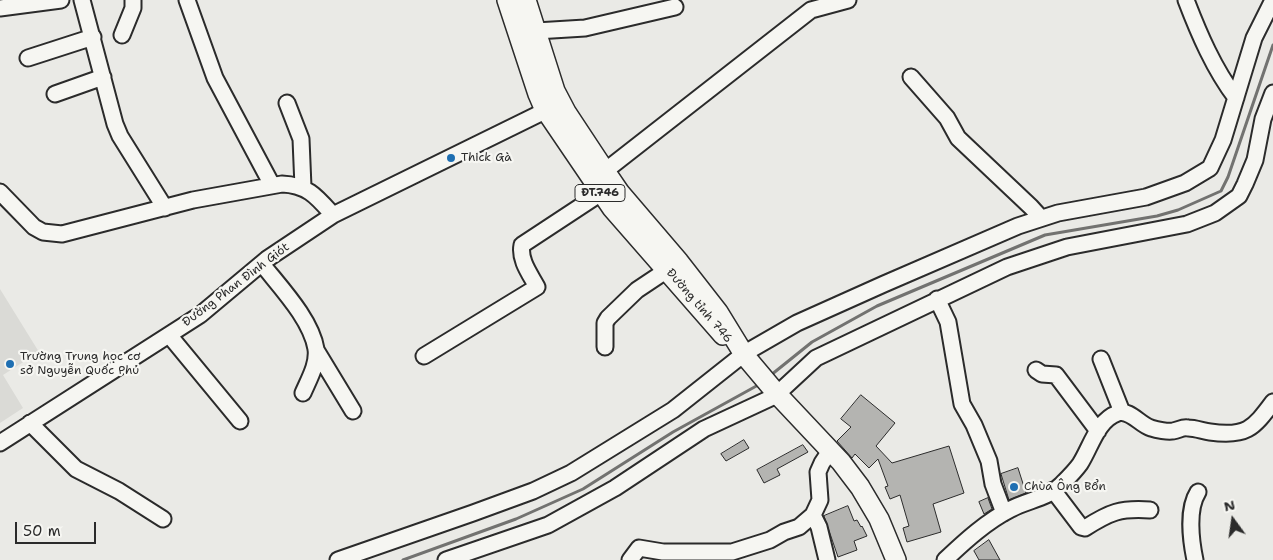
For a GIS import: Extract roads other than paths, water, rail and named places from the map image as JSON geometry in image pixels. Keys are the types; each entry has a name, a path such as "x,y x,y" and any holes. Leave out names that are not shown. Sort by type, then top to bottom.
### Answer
{"main road":[{"name":"Đường tỉnh 746","path":"508,0 538,94 553,106 605,171 620,193 679,262 718,312 744,354"},
{"name":"Đường tỉnh 746","path":"526,0 550,75 553,106 600,193 708,320 744,354"},
{"name":"ĐT.746","path":"744,354 860,487 879,519 896,560"}],"street":[{"path":"0,8 61,0"},
{"path":"82,0 115,124 120,136 164,208"},
{"path":"122,35 133,0"},
{"path":"187,0 215,78 272,186"},
{"path":"605,171 811,10 848,0"},
{"path":"1186,0 1200,38 1227,86 1236,98"},
{"path":"338,560 499,503 571,473 672,410 708,384 744,354 797,323 884,284 1018,226 1041,218 1058,213 1146,197 1185,184 1210,168 1223,140 1254,38 1273,0"},
{"path":"536,31 585,28 675,7"},
{"path":"28,58 93,37"},
{"path":"55,94 103,77"},
{"path":"911,77 947,118 958,138 1041,218"},
{"path":"446,560 548,525 615,488 704,429 758,405 777,394 816,358 1007,267 1067,247 1187,224 1215,213 1239,196 1245,184 1254,160 1263,119 1273,93"},
{"path":"287,103 301,140 303,187"},
{"name":"Đường Phan Đình Giót","path":"0,443 200,315 262,264 333,215 553,106"},
{"path":"0,192 27,221 44,232 62,234 164,208 272,186 296,184 317,197 333,215"},
{"path":"424,356 537,287 520,253 522,245 600,193"},
{"path":"262,264 302,316 312,334 316,350 354,411"},
{"path":"605,347 605,323 608,318 638,290 667,270"},
{"path":"938,299 948,322 956,379 962,404 974,425 989,461 993,484 1004,514"},
{"path":"169,335 240,421"},
{"path":"303,393 313,372 316,350"},
{"path":"1101,359 1122,412"},
{"path":"1036,370 1042,374 1056,375 1098,431"},
{"path":"946,560 976,533 1012,508 1037,499 1060,486 1079,465 1100,426 1115,414 1122,412 1131,415 1143,425 1153,429 1172,432 1182,428 1191,428 1224,434 1248,430 1258,423 1273,402"},
{"path":"30,423 76,469 118,491 163,519"},
{"path":"630,560 639,548 663,552 732,552 770,540 784,532 799,527 813,515 820,500 818,472 830,452"},
{"path":"1053,490 1081,527 1085,528 1107,515 1132,509 1150,510"},
{"path":"1195,560 1190,537 1194,498 1198,492"},
{"path":"813,515 819,527 827,560"}],"waterway":[{"path":"771,375 812,342 877,306 1045,235 1157,216 1178,210 1221,191 1228,177 1273,45"},
{"path":"403,560 516,519 583,489 673,432 760,384"}],"place":[{"name":"Thick Gà","path":"451,158"},
{"name":"Trường Trung học cơ sở Nguyễn Quốc Phú","path":"10,364"},
{"name":"Chùa Ông Bổn","path":"1014,487"}]}
